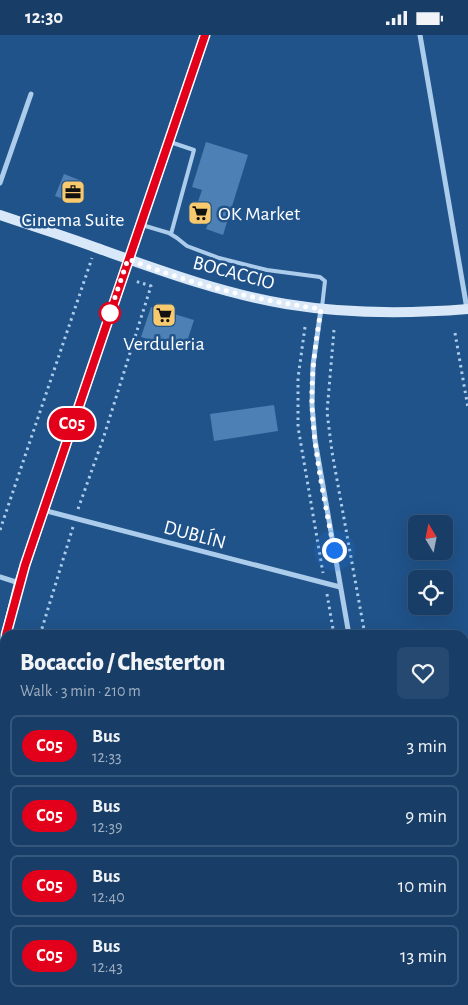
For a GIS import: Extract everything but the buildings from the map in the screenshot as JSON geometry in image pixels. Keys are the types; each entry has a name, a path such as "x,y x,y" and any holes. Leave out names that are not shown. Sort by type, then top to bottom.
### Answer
{"main road":[{"path":"7,630 19,583 43,510 205,35"},
{"name":"BOCACCIO","path":"0,215 223,290 285,304 321,309 390,313 468,310"}],"street":[{"path":"420,35 468,310"},
{"path":"0,183 31,94"},
{"path":"321,309 313,365 312,405 315,440 348,630"},
{"name":"DUBLÍN","path":"43,510 340,587"},
{"path":"0,577 19,583"}],"lane":[{"path":"168,141 194,150 171,234"},
{"path":"140,225 171,234 187,246 219,258 267,270 320,277 325,281 321,309"}],"path":[{"path":"0,530 96,247"},
{"path":"91,262 99,264"},
{"path":"41,630 75,518 103,439 151,286"},
{"path":"334,330 327,412 332,451 364,630"},
{"path":"455,333 468,408"}],"bus line":[{"name":"C05","path":"7,630 19,583 205,35"}],"place":[{"name":"Cinema Suite","path":"73,192"},
{"name":"OK Market","path":"200,213"},
{"name":"Verduleria","path":"164,315"}],"route":[{"path":"110,313 108,318 128,259 223,290 285,304 321,309 313,365 312,405 315,440 334,550"}]}
